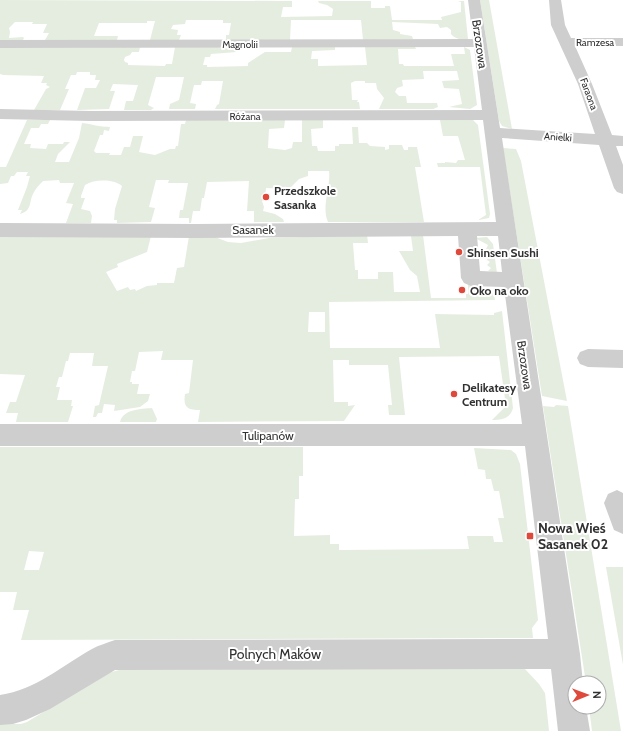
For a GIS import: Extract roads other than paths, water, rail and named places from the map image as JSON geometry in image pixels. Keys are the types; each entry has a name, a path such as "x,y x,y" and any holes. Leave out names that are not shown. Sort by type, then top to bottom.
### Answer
{"street":[{"name":"Brzozowa","path":"474,0 514,280 565,654 574,731"},
{"name":"Faraona","path":"555,0 558,25 585,84 623,188"},
{"name":"Ramzesa","path":"567,42 623,42"},
{"name":"Magnolii","path":"0,44 480,43"},
{"name":"Różana","path":"0,114 82,116 490,115"},
{"name":"Anielki","path":"493,133 623,141"},
{"path":"467,229 471,278 514,280"},
{"name":"Sasanek","path":"0,230 197,231 506,229"},
{"path":"588,358 623,358"},
{"name":"Tulipanów","path":"0,435 535,436"},
{"name":"Polnych Maków","path":"0,710 12,710 26,705 103,659 115,655 565,654"}],"place":[{"name":"Przedszkole Sasanka","path":"266,197"},
{"name":"Shinsen Sushi","path":"459,252"},
{"name":"Oko na oko","path":"462,290"},
{"name":"Delikatesy Centrum","path":"454,394"},
{"name":"Nowa Wieś Sasanek 02","path":"530,536"}]}
